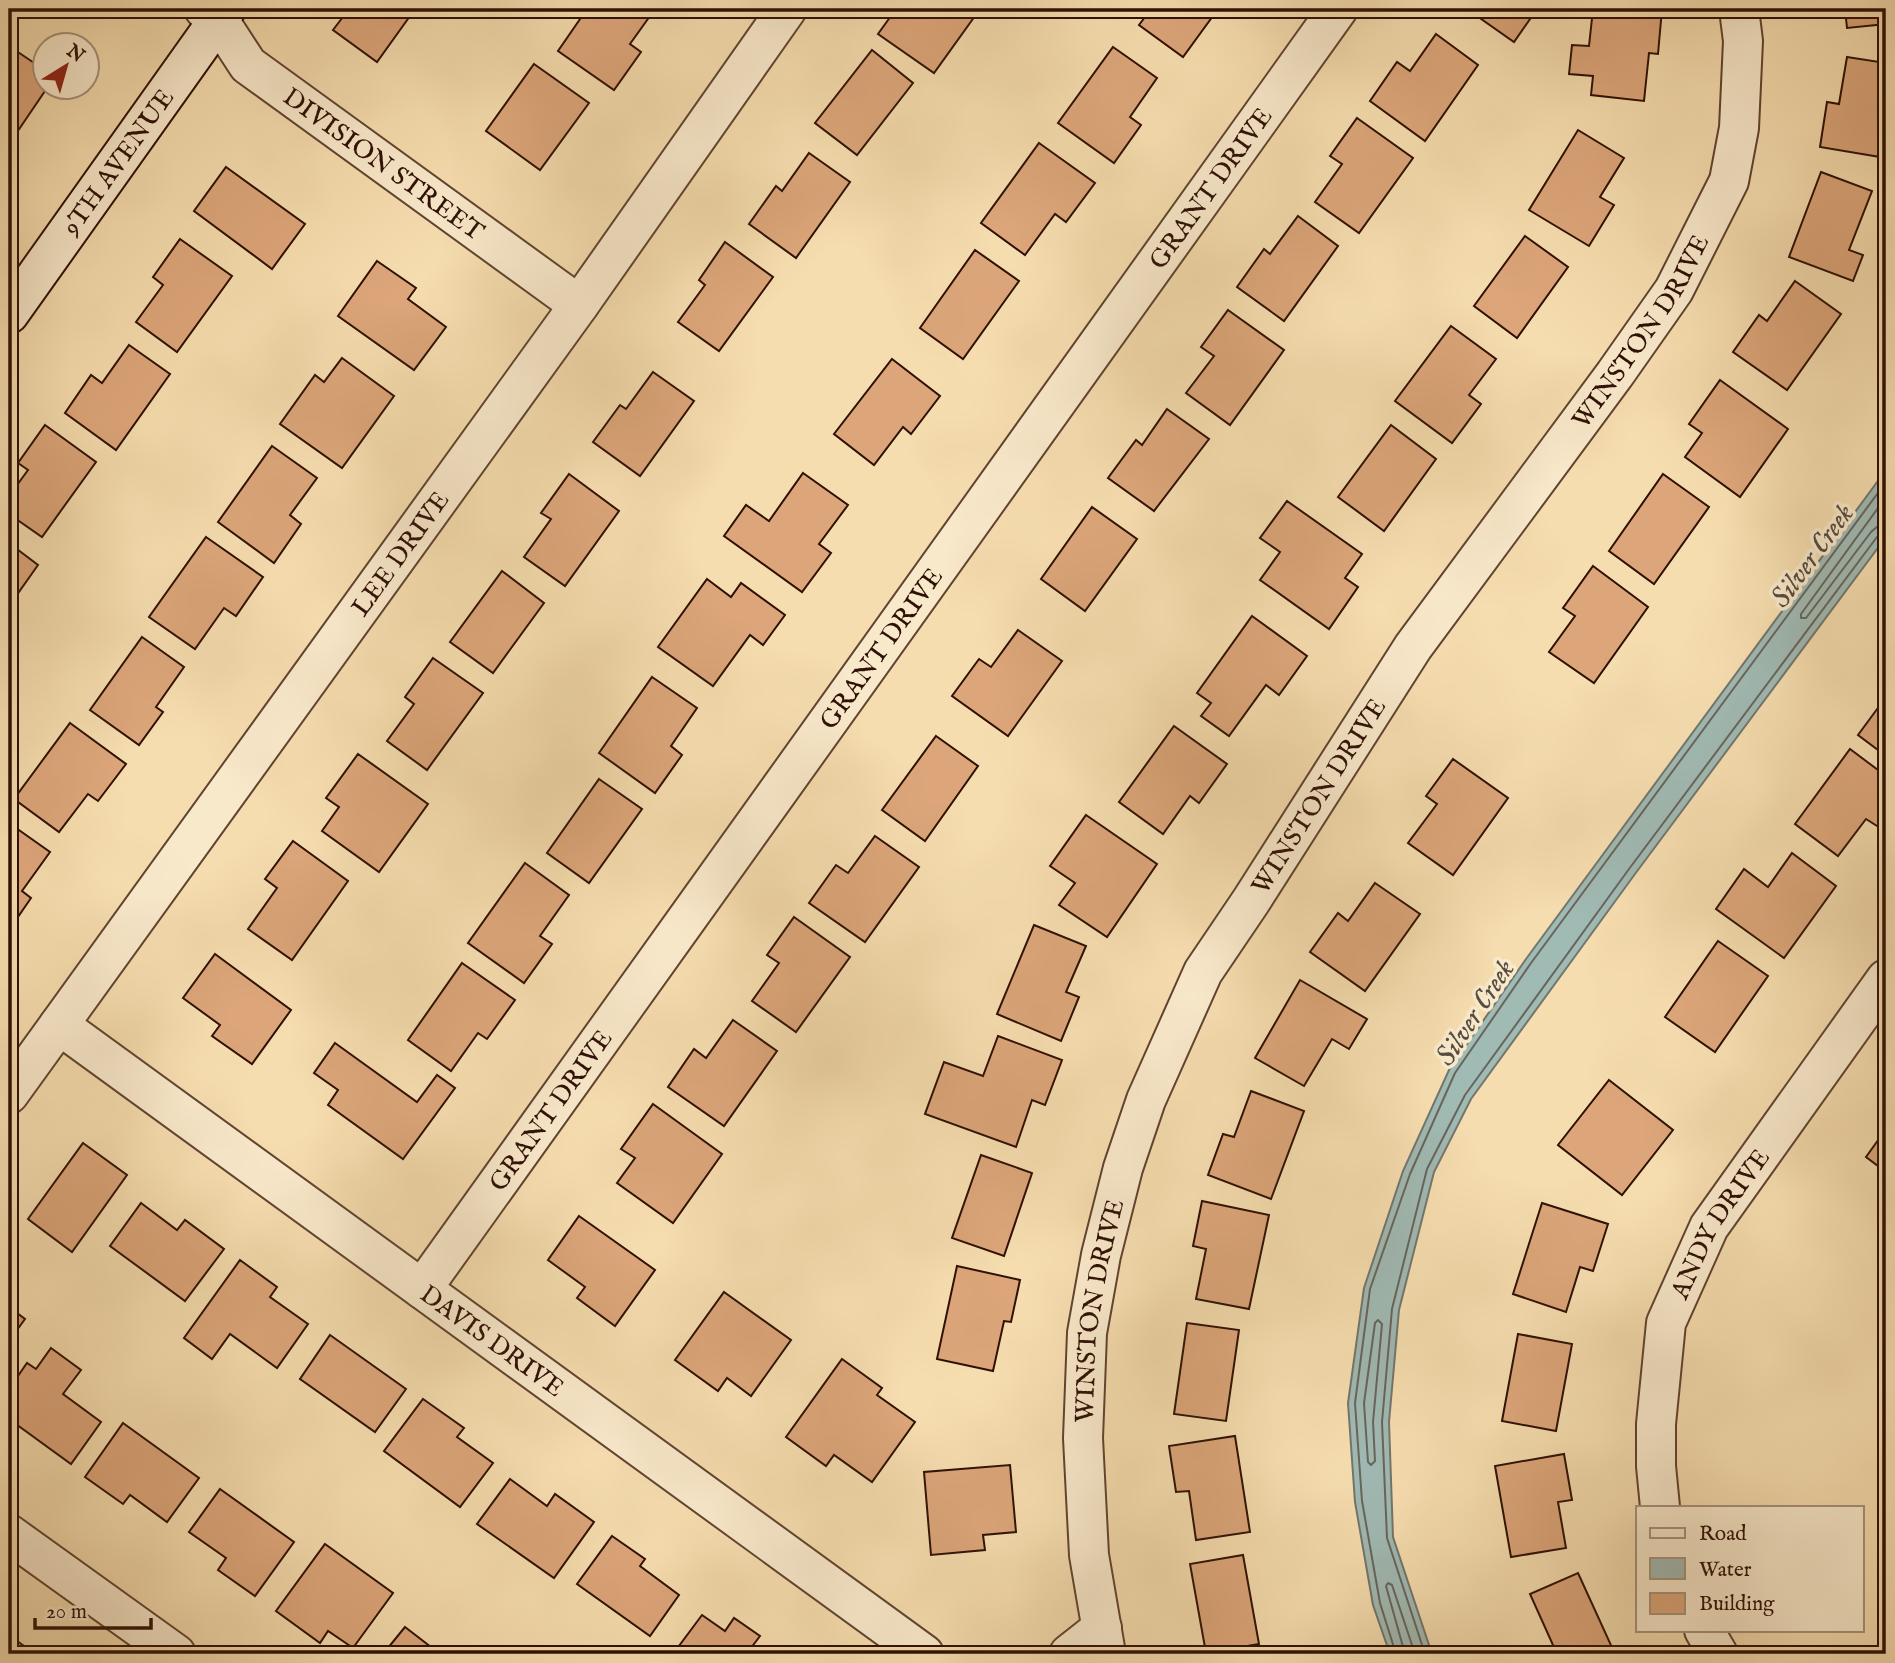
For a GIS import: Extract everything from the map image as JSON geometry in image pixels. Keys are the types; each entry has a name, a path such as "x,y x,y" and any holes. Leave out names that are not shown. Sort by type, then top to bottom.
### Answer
{"street":[{"name":"LEE DRIVE","path":"9,1094 579,305 787,9"},
{"name":"GRANT DRIVE","path":"422,1289 1338,9"},
{"name":"WINSTON DRIVE","path":"1104,1641 1089,1555 1083,1438 1087,1334 1101,1255 1123,1168 1146,1100 1203,972 1413,647 1674,290 1729,181 1739,128 1743,41 1739,9"},
{"name":"DIVISION STREET","path":"216,12 248,65 579,305"},
{"name":"9TH AVENUE","path":"9,314 216,12"},
{"name":"ANDY DRIVE","path":"1660,1506 1656,1424 1666,1324 1709,1227 1886,979"},
{"name":"DAVIS DRIVE","path":"59,1025 924,1654"},
{"path":"9,1534 176,1654"},
{"path":"1704,1632 1718,1654"},
{"path":"1069,1654 1104,1641"}],"water":[{"path":"1886,470 1886,537 1471,1099 1434,1172 1399,1310 1389,1422 1393,1537 1432,1654 1390,1654 1373,1605 1355,1502 1348,1403 1364,1288 1403,1171 1449,1070 1526,959"}],"building":[{"path":"349,9 415,9 377,62 333,30"},
{"path":"587,9 655,9 630,44 641,52 614,90 558,51"},
{"path":"896,9 980,9 934,73 878,34"},
{"path":"1151,9 1218,9 1183,57 1139,25"},
{"path":"1467,9 1537,9 1514,42"},
{"path":"1593,9 1662,9 1658,54 1649,53 1644,101 1591,95 1593,76 1569,74 1572,45 1589,46"},
{"path":"1845,9 1886,9 1886,24 1847,28"},
{"path":"1436,34 1478,65 1425,141 1370,101 1397,62 1410,71"},
{"path":"9,46 32,62 32,102 38,102 9,144"},
{"path":"1113,47 1157,78 1130,117 1141,125 1114,163 1058,123"},
{"path":"872,50 913,83 857,155 815,123"},
{"path":"1847,57 1886,63 1886,158 1820,147 1827,102 1839,104"},
{"path":"534,64 589,103 540,170 486,131"},
{"path":"1357,118 1413,158 1359,233 1315,202 1342,164 1330,156"},
{"path":"1578,130 1624,158 1600,197 1614,205 1589,246 1529,210"},
{"path":"1039,143 1095,183 1066,222 1055,214 1025,255 981,223"},
{"path":"809,153 850,182 796,258 749,224 776,186 782,191"},
{"path":"226,167 305,224 272,269 194,211"},
{"path":"1821,172 1872,191 1849,250 1863,255 1853,281 1789,257"},
{"path":"1298,216 1338,246 1284,321 1237,287 1264,249 1270,254"},
{"path":"1525,236 1568,267 1517,338 1474,306"},
{"path":"180,239 232,276 177,352 136,322 163,285 153,277"},
{"path":"725,242 773,277 719,351 678,322 705,285 699,280"},
{"path":"975,250 1019,281 963,359 920,328"},
{"path":"377,261 416,288 408,299 446,327 414,370 338,316"},
{"path":"1795,281 1841,314 1787,390 1733,352 1759,315 1767,321"},
{"path":"1228,310 1284,350 1230,425 1186,393 1214,356 1201,347"},
{"path":"1451,326 1496,359 1469,395 1481,404 1452,443 1395,401"},
{"path":"129,345 170,374 116,450 65,413 91,375 102,383"},
{"path":"342,358 394,396 342,468 280,424 315,375 324,382"},
{"path":"892,359 940,396 911,434 903,427 874,465 834,434"},
{"path":"653,372 694,401 640,476 593,442 620,405 626,409"},
{"path":"1720,380 1788,429 1740,497 1685,457 1702,433 1689,424"},
{"path":"1167,409 1209,439 1154,511 1108,478 1136,440 1142,445"},
{"path":"45,425 96,462 42,537 9,514 9,496 28,470 18,463"},
{"path":"1391,425 1436,459 1384,531 1338,497"},
{"path":"272,446 317,478 290,515 301,524 274,563 218,522"},
{"path":"803,473 848,505 819,544 831,553 802,592 724,536 746,505 769,521"},
{"path":"569,474 619,511 565,586 524,557 551,519 541,513"},
{"path":"1663,474 1709,507 1654,584 1609,551"},
{"path":"1287,501 1362,554 1345,578 1358,587 1329,629 1260,580 1280,552 1260,538"},
{"path":"1092,507 1137,539 1085,611 1041,579"},
{"path":"206,537 263,577 236,616 224,608 195,649 149,617"},
{"path":"9,543 38,565 9,606"},
{"path":"1593,566 1648,607 1594,683 1549,652 1575,616 1563,608"},
{"path":"502,571 544,603 493,673 450,642"},
{"path":"707,579 731,597 741,583 785,615 763,645 750,635 713,686 658,647"},
{"path":"1252,616 1307,656 1279,695 1266,685 1229,736 1201,716 1211,703 1197,693"},
{"path":"1018,630 1062,661 1008,736 952,696 979,659 991,667"},
{"path":"142,637 184,667 156,707 163,712 139,745 90,710"},
{"path":"433,658 483,693 427,770 387,741 414,704 405,697"},
{"path":"652,677 697,708 671,746 682,755 655,793 599,753"},
{"path":"1886,697 1886,756 1858,735"},
{"path":"70,723 126,764 98,801 88,794 59,832 14,799"},
{"path":"1174,726 1227,764 1199,803 1190,796 1163,834 1119,802"},
{"path":"936,736 978,766 925,841 882,810"},
{"path":"1850,749 1886,776 1886,813 1877,826 1866,819 1838,856 1795,824"},
{"path":"358,754 428,804 379,872 322,831 339,807 326,798"},
{"path":"1453,759 1508,798 1453,875 1408,843 1437,804 1426,796"},
{"path":"599,779 642,809 589,883 547,853"},
{"path":"1086,815 1157,864 1107,937 1059,905 1075,883 1050,866"},
{"path":"9,823 50,852 22,891 31,898 9,930"},
{"path":"875,836 919,867 865,942 809,903 836,865 848,873"},
{"path":"293,841 348,881 292,960 248,929 277,888 265,879"},
{"path":"1792,853 1836,886 1784,958 1716,909 1744,869 1768,887"},
{"path":"525,863 569,895 540,936 552,944 524,983 468,943"},
{"path":"1375,883 1420,914 1365,991 1310,952 1338,913 1348,921"},
{"path":"794,917 850,957 796,1032 752,1001 779,963 767,955"},
{"path":"1034,925 1086,946 1066,992 1079,997 1061,1041 997,1014"},
{"path":"1718,941 1768,976 1715,1052 1665,1017"},
{"path":"215,954 291,1010 252,1064 212,1036 220,1025 183,998"},
{"path":"462,963 515,1000 487,1039 478,1033 451,1071 408,1040"},
{"path":"1300,980 1367,1019 1349,1049 1332,1039 1304,1086 1255,1058"},
{"path":"733,1020 777,1051 724,1126 668,1087 694,1049 706,1058"},
{"path":"998,1036 1062,1060 1045,1105 1032,1100 1016,1147 925,1114 944,1062 983,1076"},
{"path":"335,1043 417,1102 437,1075 455,1088 403,1159 328,1105 338,1090 314,1073"},
{"path":"1609,1080 1673,1130 1622,1195 1558,1145"},
{"path":"1251,1091 1304,1111 1271,1199 1208,1175 1223,1134 1234,1137"},
{"path":"653,1104 722,1154 673,1223 617,1183 635,1158 621,1149"},
{"path":"1886,1129 1886,1172 1866,1157"},
{"path":"83,1143 127,1175 72,1252 28,1219"},
{"path":"981,1155 1032,1173 1004,1256 952,1238"},
{"path":"1202,1201 1269,1215 1249,1309 1196,1299 1206,1249 1193,1246"},
{"path":"141,1203 177,1230 185,1220 224,1249 185,1301 110,1246"},
{"path":"1542,1203 1608,1224 1593,1271 1580,1267 1566,1312 1513,1294"},
{"path":"579,1216 655,1270 615,1326 577,1298 585,1287 548,1260"},
{"path":"240,1260 277,1287 270,1297 308,1324 277,1368 230,1334 212,1359 184,1338"},
{"path":"957,1266 1020,1280 1011,1322 1004,1321 993,1371 937,1359"},
{"path":"724,1292 791,1340 751,1396 727,1378 718,1391 675,1360"},
{"path":"9,1307 25,1319 9,1341"},
{"path":"1187,1323 1239,1330 1226,1421 1174,1414"},
{"path":"1518,1334 1572,1344 1556,1431 1502,1421"},
{"path":"330,1335 406,1389 375,1432 300,1379"},
{"path":"51,1348 81,1370 63,1394 101,1422 71,1464 9,1419 9,1389 27,1363 36,1369"},
{"path":"842,1359 882,1388 877,1395 915,1422 872,1482 834,1455 826,1466 786,1437"},
{"path":"423,1399 464,1428 457,1437 493,1463 460,1507 384,1451"},
{"path":"123,1423 199,1478 167,1522 130,1495 123,1504 85,1477"},
{"path":"1235,1436 1250,1532 1196,1540 1189,1491 1176,1492 1169,1446"},
{"path":"1564,1454 1572,1500 1558,1502 1566,1548 1511,1557 1495,1466"},
{"path":"1010,1465 1016,1532 983,1535 985,1550 931,1555 924,1472"},
{"path":"510,1479 547,1506 555,1494 594,1522 554,1578 477,1524"},
{"path":"220,1489 294,1542 255,1596 218,1570 226,1558 189,1532"},
{"path":"1886,1499 1886,1513 1879,1508"},
{"path":"612,1536 645,1559 640,1566 679,1595 650,1636 577,1584"},
{"path":"325,1544 393,1593 353,1648 328,1631 320,1643 276,1611"},
{"path":"1243,1555 1259,1644 1206,1653 1190,1564"},
{"path":"1578,1573 1615,1654 1557,1654 1530,1594"},
{"path":"702,1615 725,1631 734,1618 760,1636 751,1648 759,1654 673,1654"},
{"path":"405,1627 440,1654 383,1654"},
{"path":"9,1635 35,1654 9,1654"}],"water label":[{"name":"Silver Creek","path":"1811,555"},
{"name":"Silver Creek","path":"1474,1012"}]}
